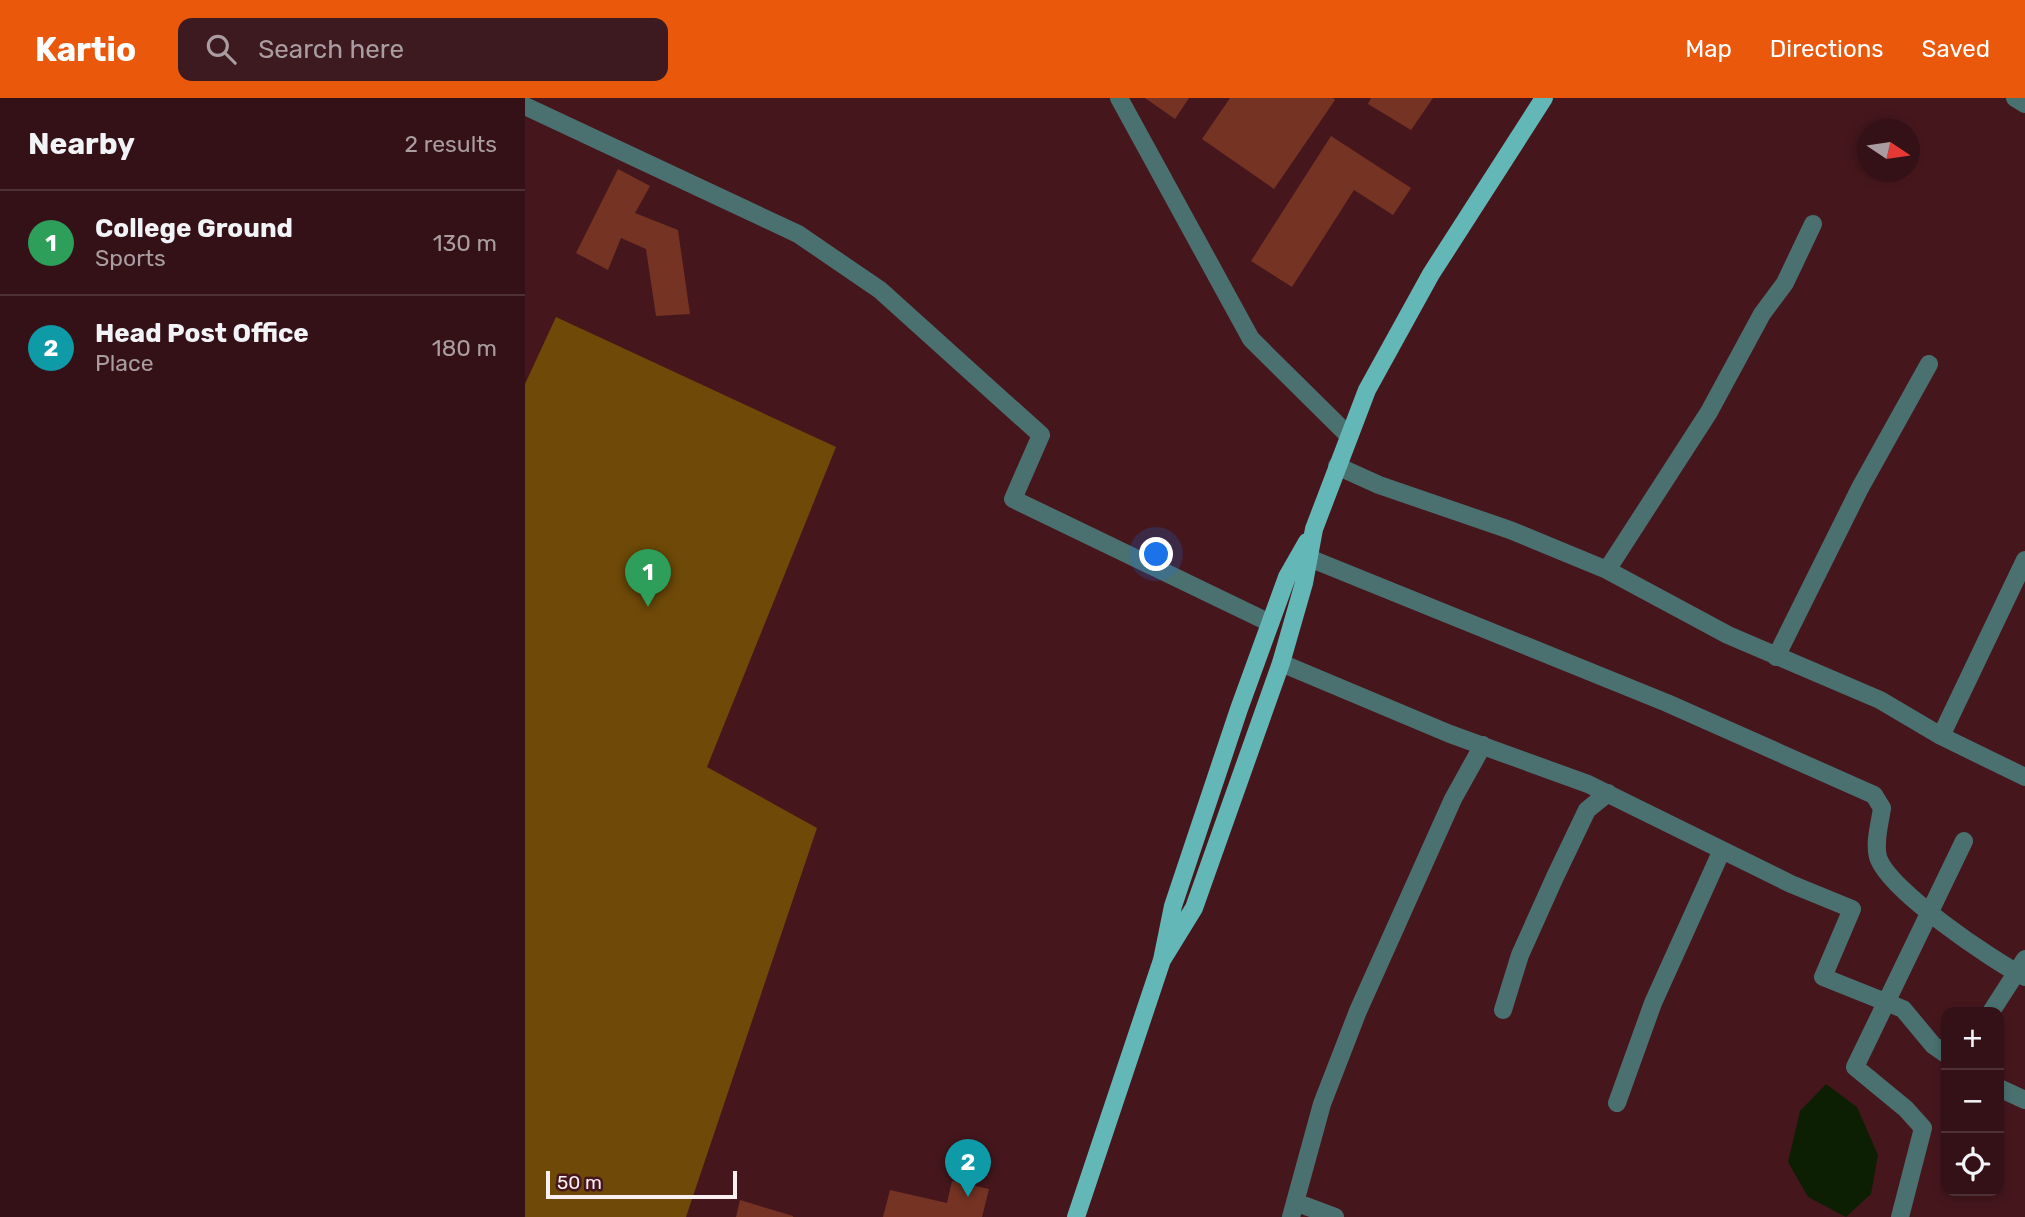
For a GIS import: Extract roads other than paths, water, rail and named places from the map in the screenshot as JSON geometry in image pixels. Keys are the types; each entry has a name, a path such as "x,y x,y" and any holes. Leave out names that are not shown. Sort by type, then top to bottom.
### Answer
{"main road":[{"path":"1162,960 1194,908 1281,663 1314,529 1367,390 1417,297 1543,98"},
{"path":"1076,1217 1162,960 1173,906 1270,623 1287,577 1314,529"}],"street":[{"path":"1119,98 1251,339 1348,435"},
{"path":"2015,98 2025,104"},
{"path":"525,106 798,234 880,290 1041,435 1013,499 1270,623"},
{"path":"1608,570 1709,412 1762,314 1785,283 1813,224"},
{"path":"1776,657 1860,488 1929,364"},
{"path":"1337,466 1379,485 1510,530 1608,570 1728,635 1880,700 1941,736 2025,776"},
{"path":"1308,558 1667,703 1874,795 1882,808 1876,845 1878,857 1889,875 1930,913 2022,969 1995,1007"},
{"path":"1941,736 2025,560"},
{"path":"1281,663 1483,745 1546,766 1608,793 1791,884 1852,909 1822,977 1903,1009 1933,1045 1941,1051"},
{"path":"1335,1217 1293,1210 1322,1104 1358,1011 1453,799 1483,745"},
{"path":"1503,1010 1520,955 1587,810 1608,793"},
{"path":"1901,1217 1923,1128 1906,1109 1856,1067 1889,1003 1964,841"},
{"path":"1617,1103 1653,1003 1722,850"},
{"path":"2004,1090 2025,1100"}],"place":[{"name":"College Ground","path":"648,607"},
{"name":"Head Post Office","path":"968,1197"}]}
